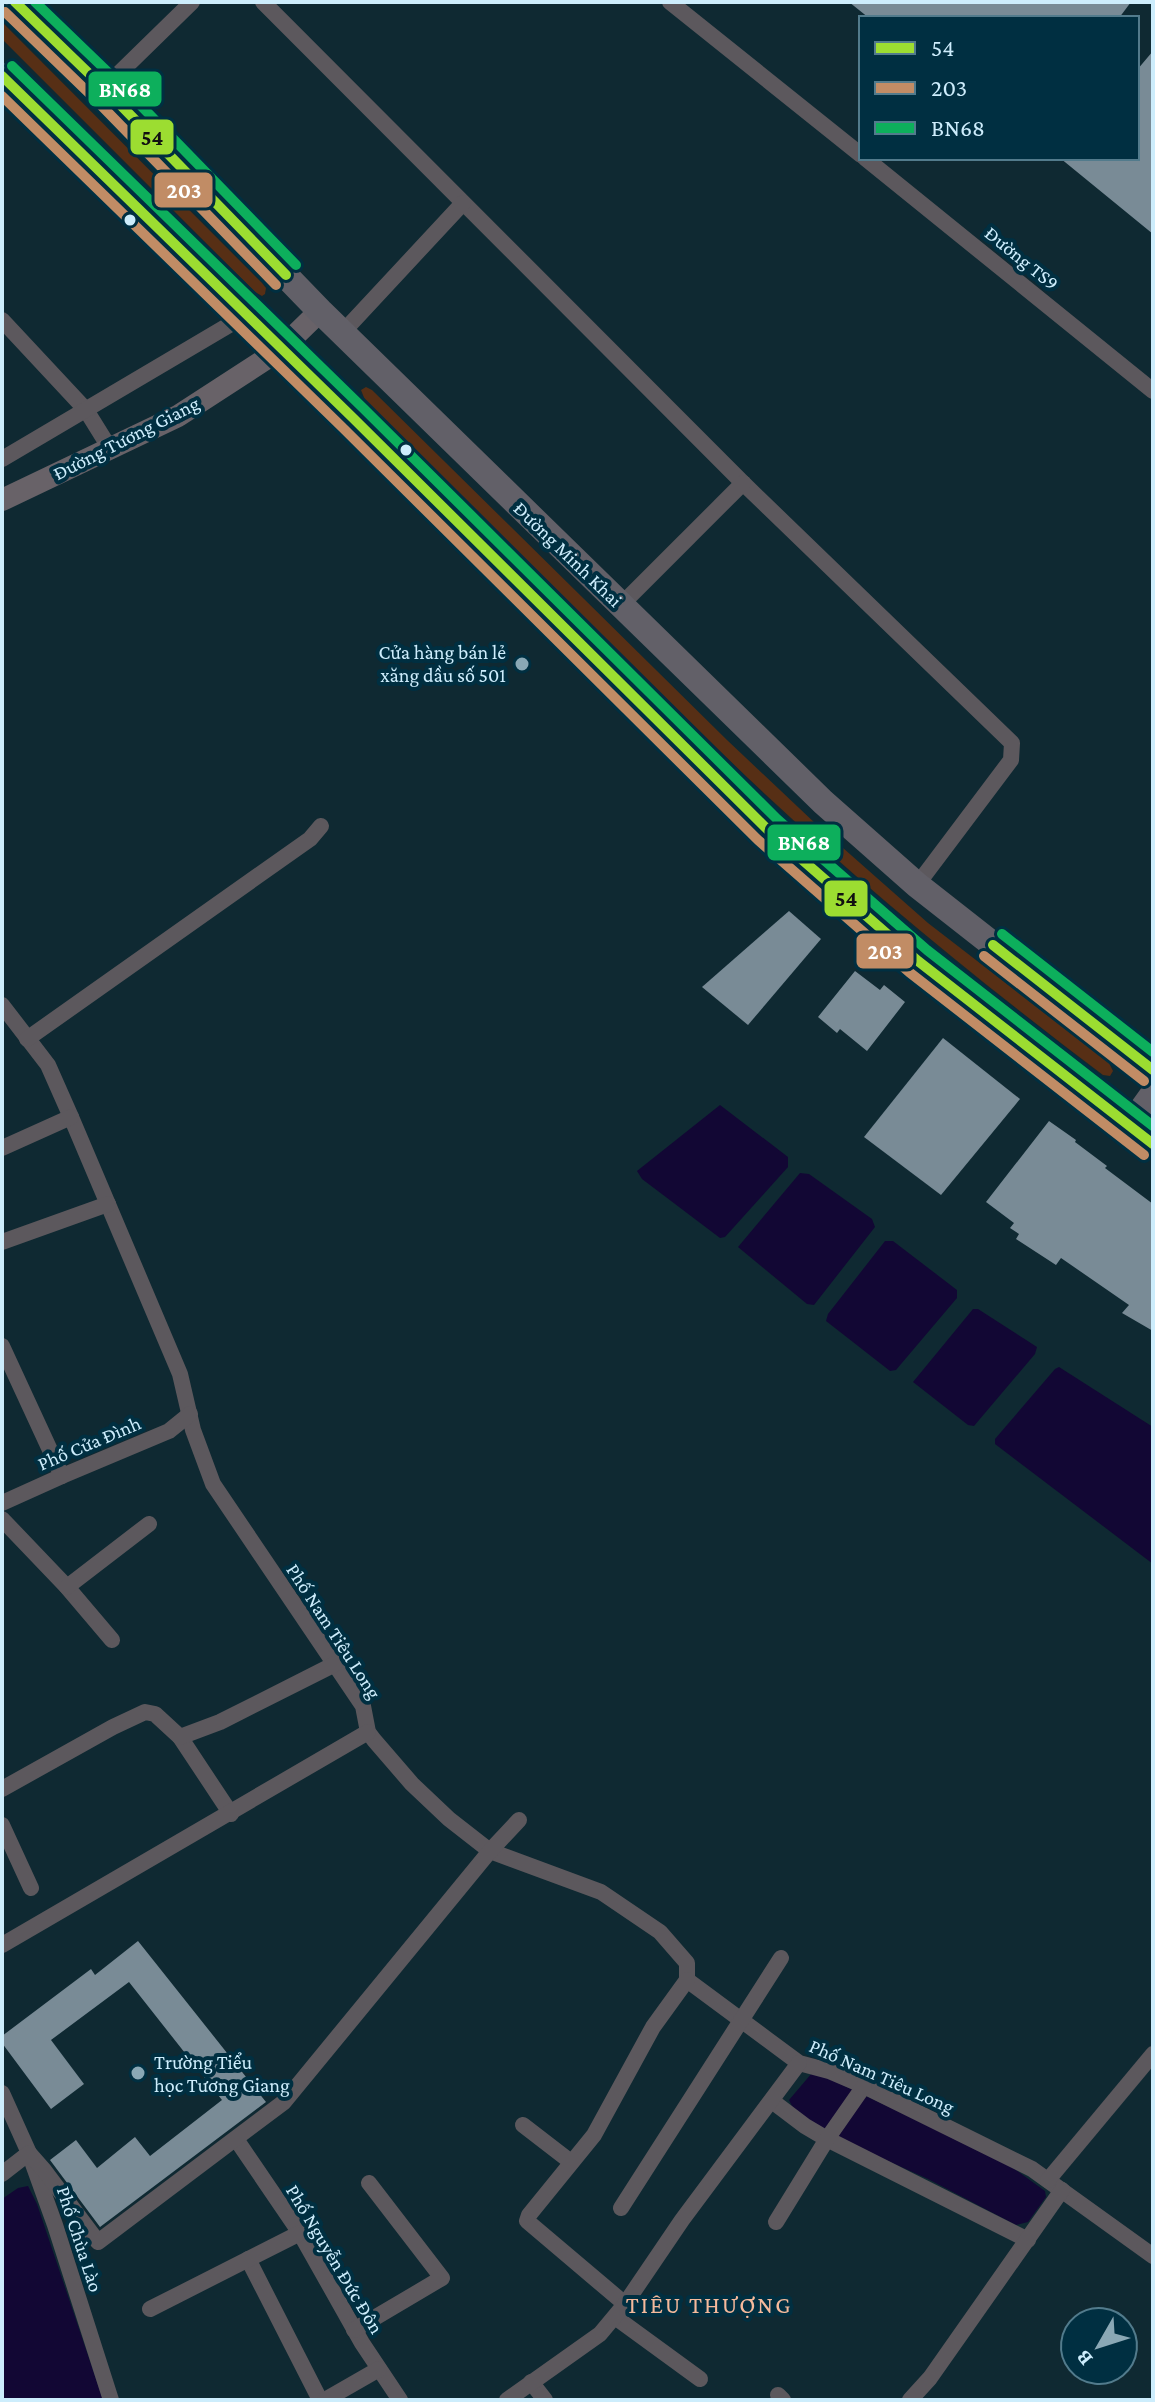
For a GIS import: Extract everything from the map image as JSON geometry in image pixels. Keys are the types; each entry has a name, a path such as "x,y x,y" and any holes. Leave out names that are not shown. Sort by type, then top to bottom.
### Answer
{"main road":[{"name":"Đường Minh Khai","path":"15,2 104,88 320,311 823,802 917,885 1153,1070"},
{"path":"2,76 352,417 767,829 918,961 1153,1144"},
{"name":"Đường Tương Giang","path":"2,500 178,416 281,349 320,311"},
{"path":"1130,1126 1153,1094"}],"street":[{"path":"104,88 192,2"},
{"path":"263,2 743,483 1012,743 1011,760 917,885"},
{"name":"Đường TS9","path":"670,2 859,153"},
{"name":"Đường TS9","path":"868,160 1153,391"},
{"path":"343,332 463,203"},
{"path":"2,459 246,315"},
{"path":"2,320 86,410 109,447"},
{"path":"621,605 743,483"},
{"path":"27,1039 310,839 321,826"},
{"name":"Phố Nam Tiêu Long","path":"2,1005 48,1065 71,1117 180,1374 193,1430 213,1484 363,1706 368,1732 400,1771 432,1804 490,1851 601,1892 660,1932 687,1963 687,1980 799,2063 829,2071 1032,2169 1153,2256"},
{"path":"2,1148 71,1117"},
{"path":"2,1242 108,1204"},
{"path":"2,1346 62,1476"},
{"name":"Phố Cửa Đình","path":"2,1503 169,1431 190,1414"},
{"path":"2,1519 112,1640"},
{"path":"67,1587 149,1524"},
{"path":"180,1737 220,1722 335,1664"},
{"path":"2,1789 145,1712 155,1714 180,1737 231,1814"},
{"path":"2,1945 368,1732"},
{"path":"2,2174 29,2153 98,2242 284,2102 490,1851 519,1820"},
{"path":"2,1825 31,1888"},
{"path":"621,2208 781,1958"},
{"path":"687,1980 653,2027 594,2135 527,2221 620,2310 700,2379"},
{"path":"1048,2180 1153,2054"},
{"path":"507,2400 600,2334 799,2063"},
{"path":"776,2222 861,2089"},
{"name":"Phố Chùa Lào","path":"2,2093 29,2153 55,2225 111,2400"},
{"path":"772,2101 827,2139 1028,2240"},
{"path":"523,2125 571,2162"},
{"name":"Phố Nguyễn Đức Đôn","path":"236,2139 300,2233 354,2330 400,2400"},
{"path":"354,2330 442,2278 369,2183"},
{"path":"910,2400 930,2378 1062,2190"},
{"path":"150,2309 300,2233"},
{"path":"248,2259 322,2400 379,2369"},
{"path":"531,2382 545,2400"}],"shaded area":[{"path":"2,22 262,283 266,288 265,294 262,296 255,292 2,39"},
{"path":"366,387 817,825 928,923 1109,1063 1113,1071 1110,1076 1103,1075 966,968 791,818 652,685 365,400 361,390"},
{"path":"720,1105 788,1157 788,1167 725,1237 720,1238 642,1179 637,1171"},
{"path":"800,1173 809,1174 872,1219 875,1227 814,1305 807,1304 738,1247"},
{"path":"885,1241 893,1241 957,1290 957,1298 896,1370 890,1371 826,1321 828,1314"},
{"path":"973,1309 978,1309 1037,1347 1035,1354 974,1426 968,1425 913,1382"},
{"path":"1059,1367 1153,1427 1153,1564 995,1444 995,1439"},
{"path":"812,2073 1009,2165 1045,2191 1046,2197 1028,2222 1016,2225 928,2179 835,2137 794,2110 789,2100"},
{"path":"28,2186 37,2204 103,2400 2,2400 2,2199 18,2188"}],"building":[{"path":"849,2 1131,2 1120,16 866,16"},
{"path":"1153,51 1153,234 1062,160 1139,160 1139,68"},
{"path":"789,911 821,939 748,1025 702,987"},
{"path":"855,971 880,990 884,985 905,1002 867,1051 840,1029 837,1033 818,1017"},
{"path":"943,1038 1020,1099 941,1195 864,1137"},
{"path":"1049,1121 1153,1204 1153,1331 1122,1313 1129,1305 1061,1258 1056,1265 1016,1239 1019,1234 1010,1228 1014,1223 986,1202"},
{"path":"138,1941 266,2102 100,2227 50,2160 76,2140 97,2168 135,2137 150,2156 222,2100 129,1982 51,2040 84,2084 51,2109 2,2043 2,2036 91,1969 95,1975"}],"transit line":[{"name":"54","path":"15,2 104,88 286,275"},
{"name":"BN68","path":"35,2 114,78 296,265"},
{"name":"203","path":"5,12 94,98 276,285"},
{"name":"BN68","path":"12,66 362,407 777,819 927,950 1153,1126"},
{"name":"54","path":"2,76 352,417 767,829 918,961 1153,1144"},
{"name":"203","path":"2,96 342,427 758,840 909,972 1144,1155"},
{"name":"BN68","path":"1002,934 1153,1052"},
{"name":"54","path":"993,945 1153,1070"},
{"name":"203","path":"984,956 1144,1081"}],"place":[{"name":"Cửa hàng bán lẻ xăng dầu số 501","path":"522,664"},
{"name":"Trường Tiểu học Tương Giang","path":"138,2073"}],"district":[{"name":"TIÊU THƯỢNG","path":"709,2304"}]}
